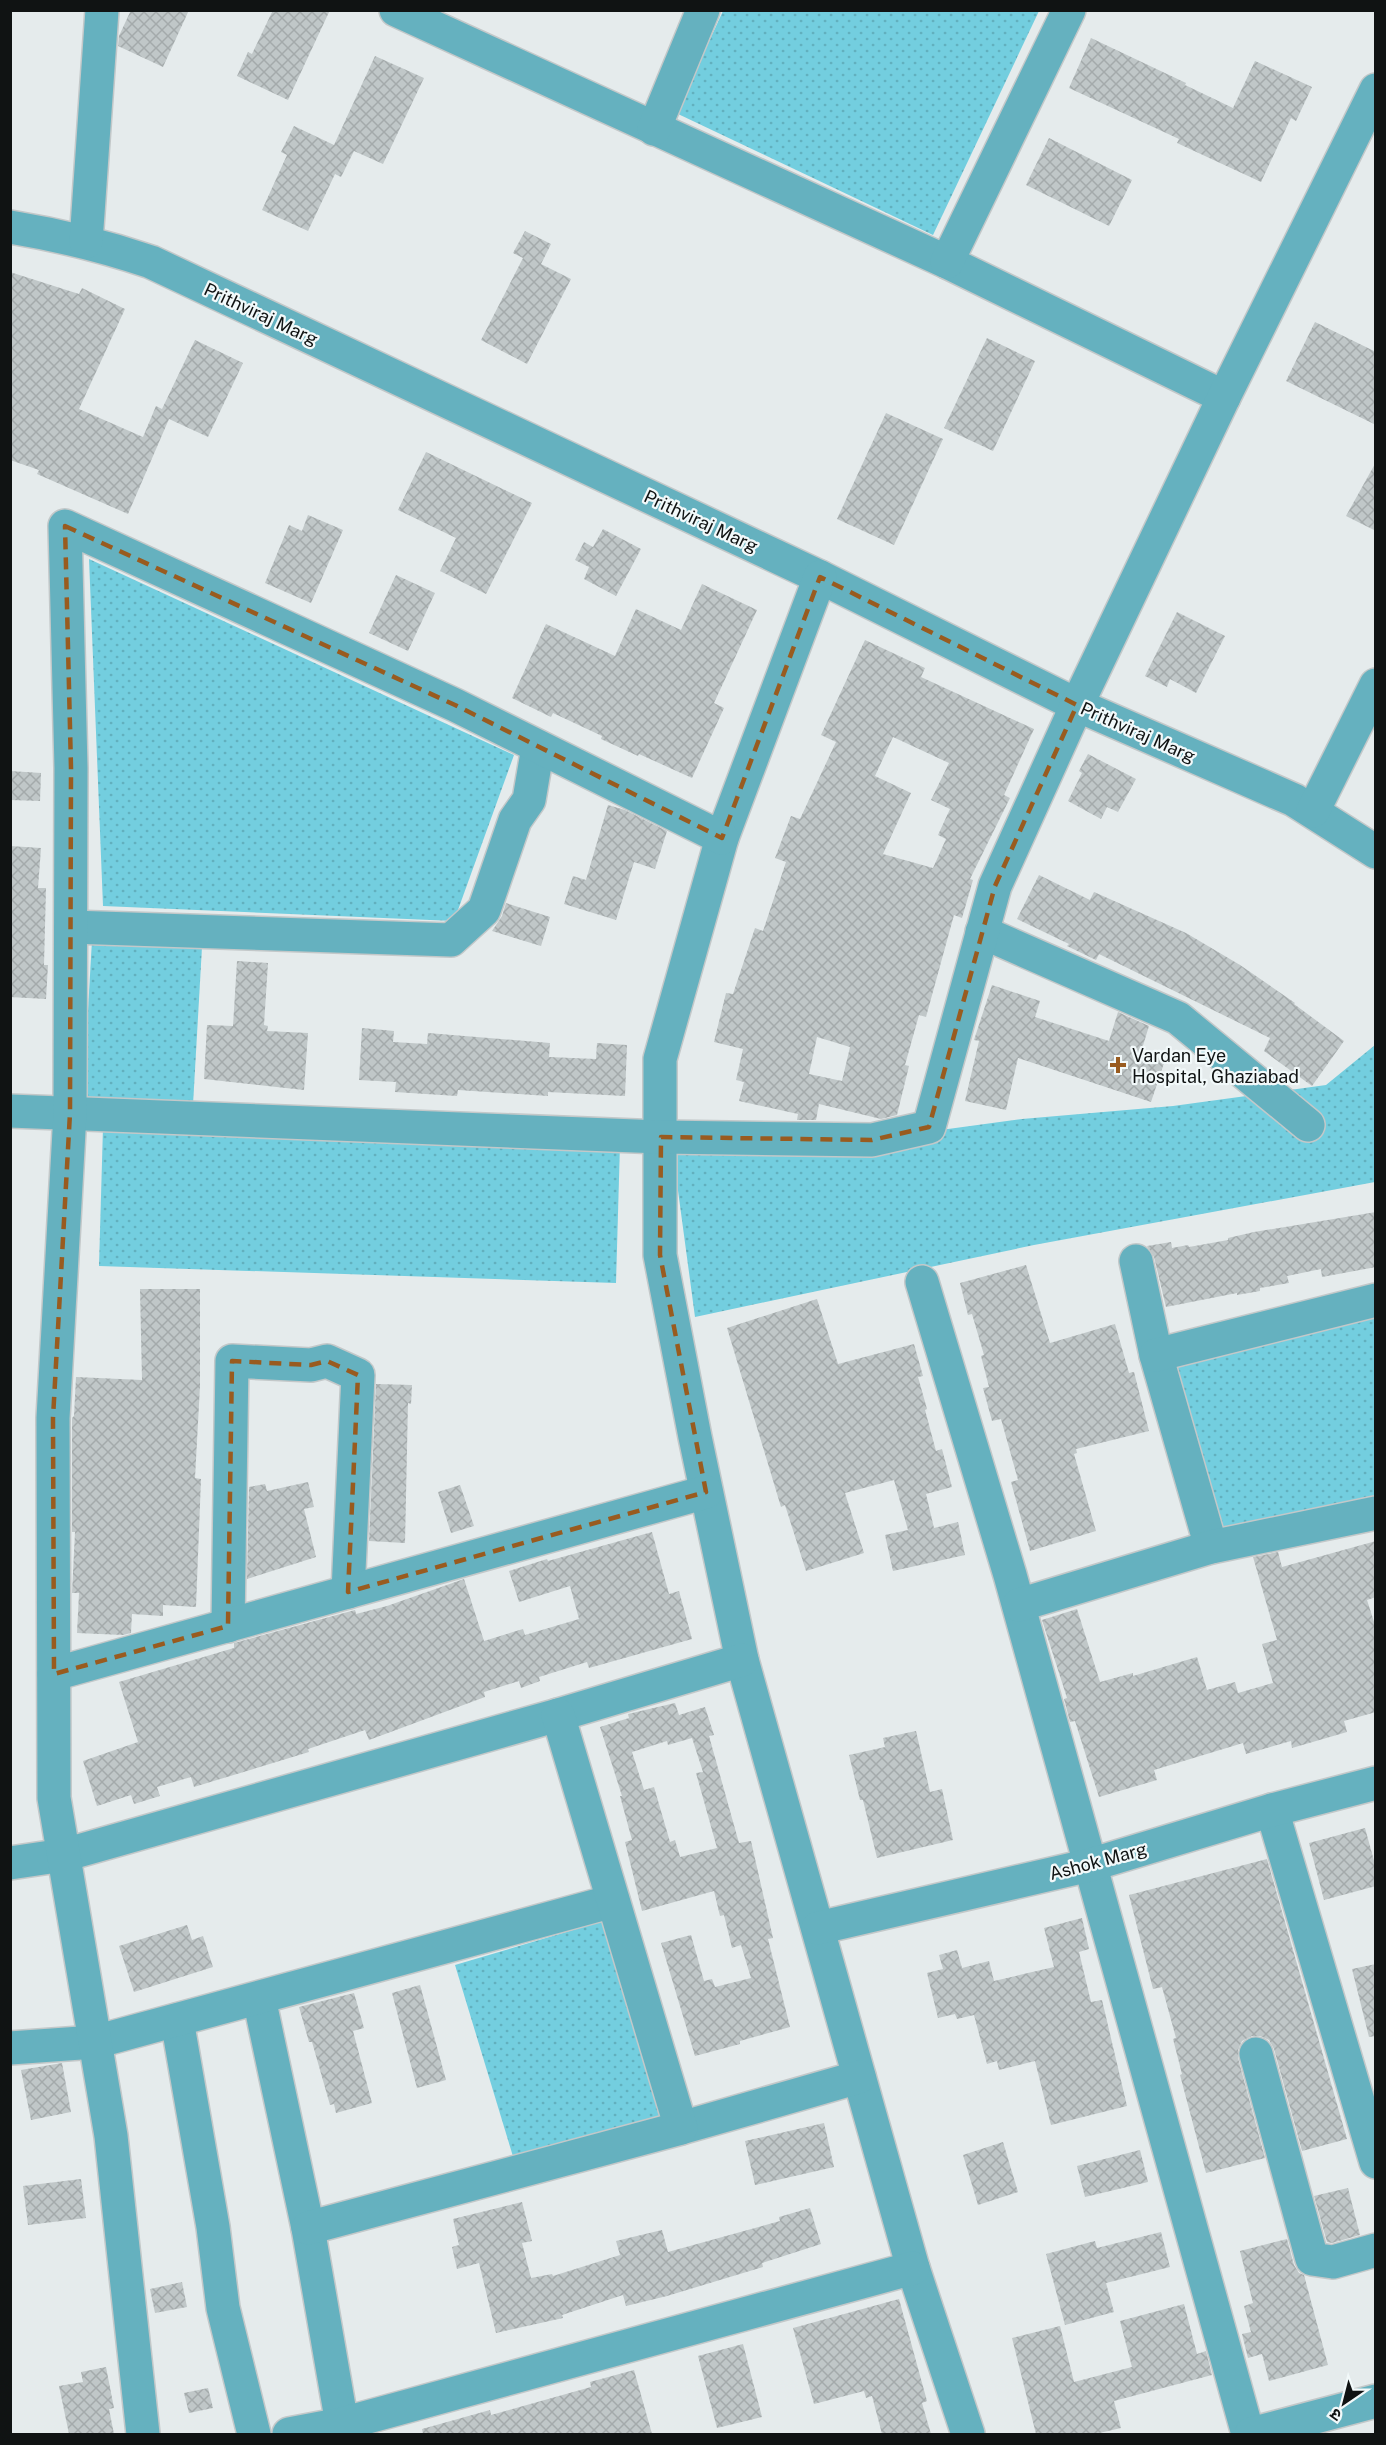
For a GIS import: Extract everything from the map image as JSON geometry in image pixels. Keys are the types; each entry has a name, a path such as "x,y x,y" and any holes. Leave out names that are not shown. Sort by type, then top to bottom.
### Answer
{"street":[{"path":"86,242 102,10"},
{"path":"396,10 947,262 1224,397"},
{"path":"654,129 702,10"},
{"path":"947,262 1069,10"},
{"path":"10,1111 661,1137 872,1140 929,1127 995,886 1077,705 1224,397 1376,90"},
{"name":"Prithviraj Marg","path":"10,227 86,242 151,262 820,577 1077,705 1294,800 1376,852"},
{"path":"143,2434 111,2136 54,1798 53,1418 70,1113 71,768 64,525 455,705 722,838"},
{"path":"820,577 722,838 660,1059 660,1255 706,1492 742,1660 913,2268 968,2434"},
{"path":"1313,811 1376,685"},
{"path":"71,927 452,940 484,910 515,820 529,800 538,747"},
{"path":"982,932 1178,1018 1308,1125"},
{"path":"1136,1261 1156,1355 1211,1547"},
{"path":"922,1282 1019,1605 1249,2434 1376,2401"},
{"path":"1156,1355 1376,1300"},
{"path":"228,1626 232,1361 311,1365 327,1361 358,1375 348,1592"},
{"path":"54,1674 706,1492"},
{"path":"1019,1605 1211,1547 1376,1513"},
{"path":"10,1863 64,1855 558,1715 742,1660"},
{"path":"558,1715 681,2128"},
{"name":"Ashok Marg","path":"818,1928 1090,1865 1272,1810 1376,1783"},
{"path":"1272,1810 1376,2162"},
{"path":"10,2048 95,2042 613,1901"},
{"path":"259,1998 308,2228 342,2424"},
{"path":"177,2020 213,2227 223,2308 254,2434"},
{"path":"1256,2054 1312,2259 1333,2262 1376,2250"},
{"path":"308,2228 681,2128 860,2077"},
{"path":"288,2434 342,2424 913,2268"}],"highlighted area":[{"path":"65,526 455,705 722,838 820,577 1077,705 995,886 929,1127 872,1140 661,1137 660,1255 706,1492 348,1592 358,1375 327,1361 311,1365 232,1361 228,1626 54,1674 53,1418 70,1113 71,768"}],"shaded area":[{"path":"723,11 1039,11 933,235 676,113"},
{"path":"89,559 514,755 454,921 103,906"},
{"path":"92,940 202,947 193,1105 83,1098"},
{"path":"1375,1045 1375,1182 1034,1245 695,1317 672,1146 948,1129 1022,1119 1173,1106 1326,1085"},
{"path":"103,1127 620,1144 616,1283 99,1266"},
{"path":"1375,1318 1375,1497 1218,1536 1175,1368"},
{"path":"603,1921 664,2118 515,2163 455,1965"}],"building":[{"path":"131,10 189,10 163,67 118,46 119,36"},
{"path":"273,10 330,10 288,100 237,76 248,52 252,54"},
{"path":"1091,38 1233,108 1255,61 1312,87 1296,121 1291,118 1261,182 1177,143 1179,139 1069,88"},
{"path":"375,56 424,78 383,164 354,151 341,177 335,174 308,231 262,210 287,155 281,152 294,126 334,145"},
{"path":"1049,138 1132,180 1109,226 1026,185"},
{"path":"525,231 551,244 541,264 571,279 527,364 481,340 523,258 513,253"},
{"path":"10,272 79,294 82,288 125,309 79,409 143,437 156,406 162,409 195,340 243,363 208,437 169,419 128,514 37,474 39,470 10,460"},
{"path":"1315,322 1376,352 1376,425 1286,381"},
{"path":"987,338 1035,361 993,451 944,428"},
{"path":"886,413 943,439 894,545 837,519"},
{"path":"426,452 532,503 486,594 440,571 456,538 398,510"},
{"path":"1376,462 1376,531 1346,516"},
{"path":"308,515 343,530 311,603 265,583 289,525 302,531"},
{"path":"603,529 641,549 616,596 584,579 589,567 575,560 584,542 593,547"},
{"path":"396,575 435,593 408,651 369,633"},
{"path":"702,584 757,610 714,703 724,708 692,778 601,739 602,736 553,713 551,717 512,698 546,624 615,656 636,609 681,630"},
{"path":"1177,612 1225,636 1196,693 1170,679 1167,687 1145,676"},
{"path":"865,640 925,668 921,677 1034,729 1004,795 1010,798 970,879 973,880 962,918 954,915 926,1017 919,1015 905,1065 909,1066 897,1115 881,1119 819,1104 816,1120 797,1120 798,1114 739,1101 744,1082 736,1080 743,1049 714,1042 726,993 733,994 755,928 763,931 786,862 775,858 791,816 800,819 836,742 821,735","holes":["893,737 949,763 931,800 950,809 938,835 946,839 933,868 883,854 911,793 875,776","817,1037 850,1047 842,1081 809,1074"]},
{"path":"1088,754 1136,779 1118,812 1107,807 1101,819 1068,801 1082,773 1079,771"},
{"path":"10,771 41,773 40,801 10,800"},
{"path":"608,805 625,810 667,831 655,869 634,862 616,920 564,904 573,876 586,880"},
{"path":"10,846 41,848 38,888 46,888 44,965 48,965 46,999 10,997"},
{"path":"1039,875 1090,900 1094,892 1186,933 1240,965 1344,1041 1312,1086 1264,1051 1270,1038 1099,954 1096,960 1017,919"},
{"path":"506,903 550,917 541,946 492,931 502,916"},
{"path":"237,961 268,963 264,1025 268,1026 267,1031 308,1033 304,1090 204,1079 207,1025 233,1026"},
{"path":"992,985 1040,1001 1035,1017 1109,1041 1118,1012 1149,1026 1141,1052 1165,1060 1151,1102 1018,1058 1006,1110 965,1101 979,1041 974,1040"},
{"path":"362,1028 394,1031 393,1042 427,1044 428,1033 550,1043 549,1057 596,1059 597,1043 627,1045 625,1096 548,1092 548,1096 458,1090 457,1096 395,1092 396,1082 359,1080"},
{"path":"1376,1212 1376,1267 1322,1277 1321,1269 1287,1276 1289,1283 1260,1288 1260,1291 1237,1295 1237,1293 1166,1307 1154,1257 1147,1246 1171,1242 1172,1248 1188,1245 1189,1247 1228,1240 1228,1238 1254,1232"},
{"path":"1026,1265 1050,1343 1115,1324 1129,1373 1134,1372 1149,1431 1076,1449 1077,1453 1074,1454 1096,1531 1030,1551 1011,1482 1018,1480 1001,1419 992,1421 983,1388 989,1387 981,1356 984,1355 972,1314 968,1315 960,1283"},
{"path":"140,1289 200,1289 200,1386 195,1478 201,1479 196,1607 163,1605 163,1616 132,1614 131,1633 123,1635 77,1633 79,1593 72,1593 75,1532 72,1532 72,1418 76,1377 142,1380"},
{"path":"817,1299 838,1364 914,1344 923,1376 918,1377 927,1409 925,1410 936,1451 942,1449 952,1487 926,1494 934,1528 958,1522 965,1555 893,1571 885,1535 908,1530 894,1480 845,1493 864,1553 806,1571 785,1505 781,1507 727,1328"},
{"path":"376,1384 412,1385 411,1404 408,1403 405,1543 369,1541"},
{"path":"308,1482 314,1507 304,1509 316,1557 247,1579 249,1487 265,1484 267,1491"},
{"path":"460,1485 474,1526 451,1533 438,1492"},
{"path":"652,1532 669,1594 679,1591 692,1639 589,1668 587,1662 539,1677 540,1681 521,1688 519,1681 484,1692 485,1697 369,1740 365,1730 308,1749 309,1752 194,1787 191,1777 157,1787 160,1796 134,1804 131,1795 97,1806 83,1761 138,1742 119,1682 234,1648 234,1643 355,1610 356,1614 387,1606 464,1579 484,1641 523,1629 525,1635 579,1619 570,1586 519,1602 509,1571"},
{"path":"1376,1541 1376,1597 1367,1600 1376,1628 1376,1712 1344,1721 1347,1732 1292,1748 1291,1741 1246,1754 1243,1743 1154,1770 1157,1780 1099,1797 1075,1721 1070,1722 1064,1699 1067,1698 1042,1620 1077,1609 1100,1682 1133,1673 1133,1676 1197,1657 1207,1690 1235,1682 1238,1693 1273,1683 1262,1644 1277,1640 1253,1557 1278,1552 1282,1567"},
{"path":"675,1703 679,1715 705,1707 714,1735 709,1736 739,1843 751,1841 773,1938 768,1939 790,2027 695,2056 661,1943 691,1935 704,1981 712,1979 715,1987 751,1978 741,1945 732,1948 724,1915 720,1916 714,1891 642,1911 625,1842 632,1840 620,1796 622,1796 600,1727 629,1718 628,1714","holes":["692,1738 703,1772 696,1773 717,1848 680,1857 675,1840 670,1842 654,1787 644,1790 632,1752 667,1741 668,1745"]},
{"path":"916,1731 930,1792 942,1789 953,1840 877,1858 849,1755 885,1747 883,1738"},
{"path":"1365,1828 1376,1868 1376,1886 1324,1900 1309,1843"},
{"path":"1267,1859 1347,2139 1302,2151 1274,2049 1269,2040 1260,2036 1252,2036 1242,2041 1238,2050 1238,2058 1265,2158 1206,2173 1180,2075 1182,2074 1173,2039 1176,2038 1162,1987 1153,1989 1129,1895"},
{"path":"1082,1918 1089,1949 1079,1952 1091,2002 1102,2000 1127,2106 1051,2125 1035,2061 999,2070 997,2061 987,2064 974,2015 957,2019 955,2014 938,2018 927,1973 943,1969 939,1955 957,1950 962,1968 989,1961 994,1981 1054,1967 1044,1928"},
{"path":"187,1925 192,1940 203,1936 213,1967 134,1992 119,1946"},
{"path":"1376,1964 1376,2036 1369,2037 1352,1969"},
{"path":"420,1985 446,2080 417,2088 392,1993"},
{"path":"354,1993 364,2028 353,2031 372,2103 336,2113 334,2104 330,2105 312,2042 309,2042 299,2007"},
{"path":"62,2063 71,2112 31,2120 21,2070"},
{"path":"824,2123 834,2167 755,2185 745,2141"},
{"path":"1003,2142 1018,2192 978,2205 963,2155"},
{"path":"1140,2150 1148,2182 1085,2197 1077,2166"},
{"path":"81,2179 86,2218 28,2225 23,2186"},
{"path":"1348,2188 1360,2235 1332,2243 1327,2242 1314,2196"},
{"path":"522,2202 532,2241 522,2243 531,2278 552,2274 553,2276 620,2255 616,2241 662,2230 668,2252 780,2221 779,2217 810,2208 821,2244 762,2263 763,2267 667,2296 626,2306 623,2295 562,2315 563,2318 496,2333 479,2263 457,2269 452,2247 459,2245 453,2219"},
{"path":"1161,2232 1170,2267 1106,2283 1114,2312 1065,2325 1046,2254 1095,2241 1097,2248"},
{"path":"1287,2239 1294,2265 1299,2273 1304,2275 1328,2365 1269,2381 1262,2354 1248,2358 1242,2334 1251,2332 1244,2306 1253,2303 1240,2251"},
{"path":"182,2282 187,2307 155,2313 150,2289"},
{"path":"899,2299 927,2401 922,2403 931,2434 882,2434 872,2396 866,2398 864,2391 814,2404 793,2328"},
{"path":"1184,2304 1197,2354 1206,2351 1212,2375 1114,2401 1121,2428 1095,2434 1036,2434 1012,2338 1060,2326 1074,2382 1132,2367 1120,2321"},
{"path":"743,2344 762,2417 717,2428 698,2356"},
{"path":"106,2367 114,2408 109,2409 114,2434 69,2434 59,2386 83,2382 81,2372"},
{"path":"634,2370 652,2434 423,2434 422,2429 490,2410 491,2415 591,2387 590,2382"},
{"path":"208,2388 213,2408 189,2413 184,2393"}],"place":[{"name":"Vardan Eye Hospital, Ghaziabad","path":"1118,1065"}]}
